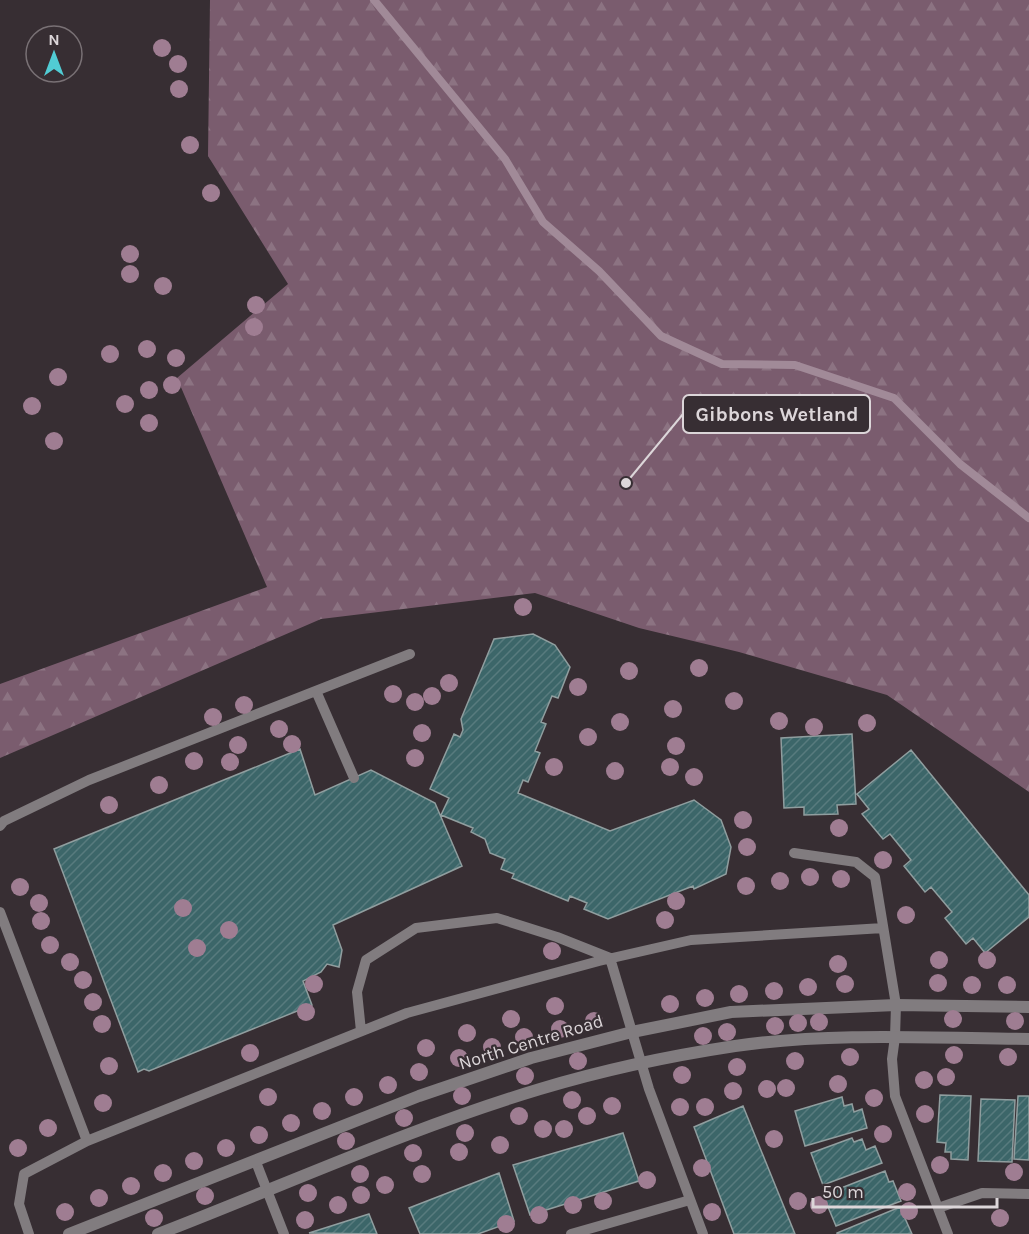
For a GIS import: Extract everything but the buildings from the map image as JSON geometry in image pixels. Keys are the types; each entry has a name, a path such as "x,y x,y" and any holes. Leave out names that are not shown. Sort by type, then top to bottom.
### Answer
{"street":[{"name":"North Centre Road","path":"69,1234 430,1092 531,1058 632,1032 731,1012 896,1005 1029,1007"},
{"path":"158,1234 430,1126 540,1089 641,1063 736,1046 817,1040 895,1037 1029,1039"}],"lane":[{"path":"0,826 4,821 89,780 410,654"},
{"path":"316,691 354,778"},
{"path":"794,853 856,862 875,877 896,1005 892,1059 895,1096 948,1234"},
{"path":"0,912 87,1141"},
{"path":"361,1031 357,992 366,960 416,928 497,918 557,937 610,958"},
{"path":"29,1234 19,1204 24,1174 87,1141 407,1013 610,958 691,940 883,928"},
{"path":"610,958 641,1063 703,1234"},
{"path":"256,1162 284,1234"},
{"path":"938,1208 981,1193 1029,1194"},
{"path":"571,1234 690,1200"}],"green space":[{"path":"210,0 1029,0 1029,792 887,695 739,652 639,628 535,593 321,619 0,758 0,684 267,587 177,378 288,284 208,156"}],"waterway":[{"path":"374,0 505,159 543,222 599,271 661,336 722,364 795,365 894,398 960,464 1029,518"}],"place":[{"name":"Gibbons Wetland","path":"626,483"}]}
